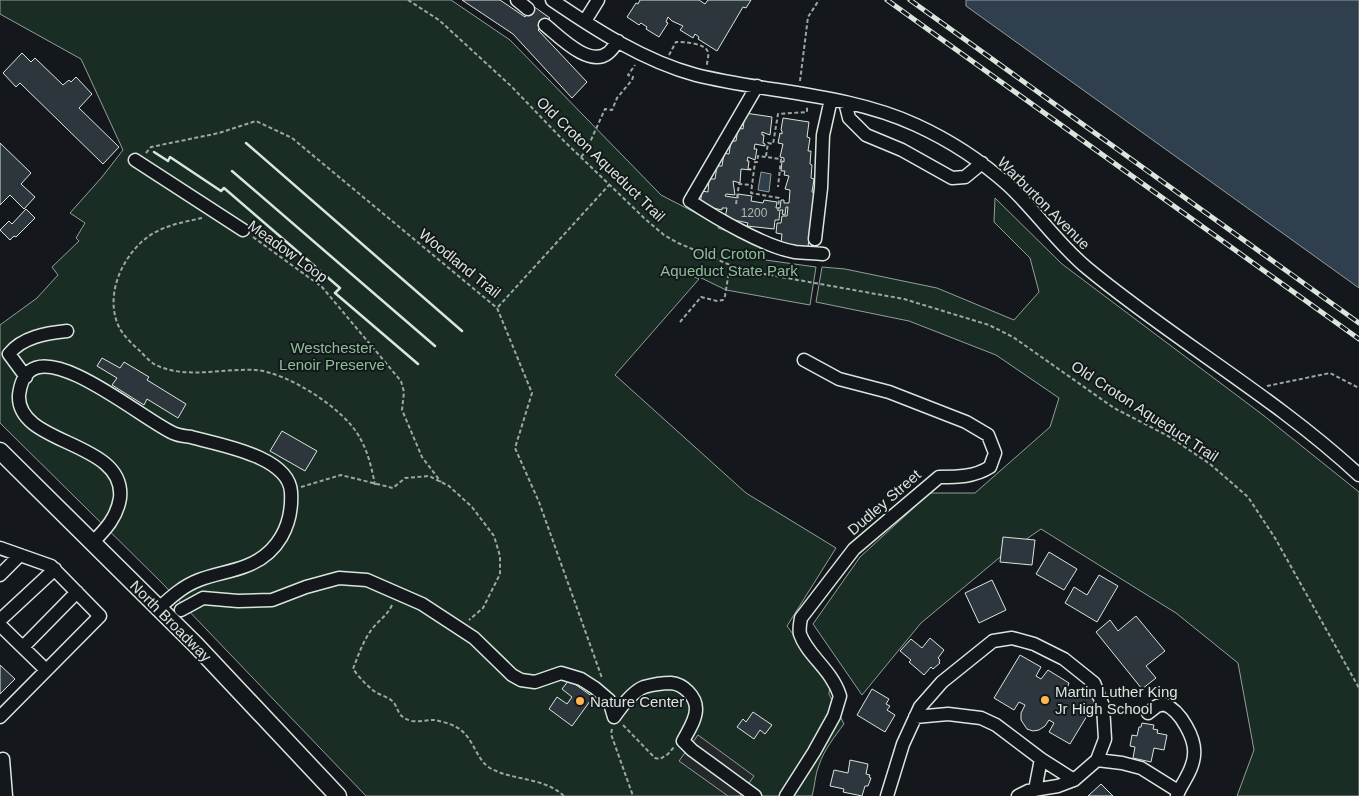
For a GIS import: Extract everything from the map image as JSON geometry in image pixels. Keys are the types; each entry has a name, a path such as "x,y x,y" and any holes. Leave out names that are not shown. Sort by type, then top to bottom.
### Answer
{"main road":[{"name":"North Broadway","path":"0,451 196,644 338,796"}],"street":[{"path":"517,0 528,10"},
{"name":"Warburton Avenue","path":"552,0 618,41 662,64 695,75 845,102 913,123 954,143 1009,186 1085,267 1335,452 1359,475"},
{"path":"581,18 588,0"},
{"path":"581,18 598,0"},
{"path":"545,25 587,57 600,57 608,54 618,41"},
{"path":"757,86 690,200 711,215 766,242 794,252 823,254"},
{"path":"815,239 821,188 823,135 830,99"},
{"path":"845,102 849,118 866,134 902,150 952,178 965,177 982,163"},
{"path":"137,162 243,230"},
{"path":"26,377 9,354 11,351 21,343 31,339 50,333 67,331"},
{"name":"Dudley Street","path":"786,796 834,716 840,696 832,677 803,639 800,632 800,618 854,549 939,476 957,477 978,474 990,467 995,453 988,435 966,422 889,392 839,380 804,360"},
{"path":"93,542 106,529 115,516 120,494 118,481 102,462 42,429 27,417 20,404 19,396 20,387 32,370 45,366 78,376 176,435 233,448 271,463 281,470 288,479 291,490 287,525 277,545 269,553 247,566 190,584 179,590 159,608"},
{"path":"0,548 51,566 100,616 0,717"},
{"path":"0,575 20,555"},
{"path":"0,620 54,569"},
{"path":"181,610 203,598 238,601 272,600 306,587 339,578 367,580 422,604 474,638 512,675 521,680 535,682 562,673 581,679 609,700 614,716"},
{"path":"23,647 77,592"},
{"path":"0,625 46,670"},
{"path":"887,796 904,744 920,707 942,682 993,641 1012,638 1034,644 1064,659 1094,683 1103,706 1105,739 1097,760 1074,780 1018,796"},
{"path":"614,716 624,703 644,687 673,683 690,693 694,699 696,708 687,745 755,796"},
{"path":"1097,760 1122,763 1141,768 1178,794 1194,757 1194,739 1172,707 1164,704 1156,706 1148,712"},
{"path":"915,717 948,714 981,718 996,725 1074,780"},
{"path":"3,759 6,796"},
{"path":"1035,790 1042,759"}],"path":[{"name":"Old Croton Aqueduct Trail","path":"408,0 439,20 511,86 609,185 664,235 698,253 763,275 904,299 989,325 1013,337 1114,408 1170,437 1210,464 1248,497 1275,538 1359,688"},
{"path":"799,93 808,17 819,0"},
{"path":"669,55 676,42 689,42 705,48 708,53 707,66"},
{"path":"581,157 586,151 605,109 612,110 617,98 632,80 633,78 628,74 642,54"},
{"path":"766,157 768,143 773,144 778,114 807,112 808,104"},
{"name":"Woodland Trail","path":"137,162 151,147 219,133 256,121 292,138 497,308 532,393 515,448 539,502 604,683"},
{"path":"778,187 781,160 758,156 757,162 755,162 751,193 779,198 778,211"},
{"path":"736,204 739,184 752,185"},
{"path":"497,308 609,185"},
{"path":"204,218 171,224 149,236 132,251 117,278 113,308 120,329 153,364 178,372 256,370 281,377 312,393 344,416 360,437 371,464 375,484"},
{"name":"Meadow Loop","path":"243,230 265,244 322,287 401,380 404,392 402,410 422,456 441,482"},
{"path":"680,322 701,297 717,301 723,300 730,265"},
{"path":"1252,390 1281,382 1330,373 1359,388"},
{"path":"291,490 342,475 392,488 405,478 429,476 449,486 472,507 494,536 500,556 500,574 483,608 458,628"},
{"path":"396,593 388,613 372,630 362,646 353,669 361,679 374,691 392,701 399,715 412,721 436,720 457,727 472,740 482,761 488,767 511,776 546,784 564,796"},
{"path":"614,716 611,734 633,796"},
{"path":"627,730 655,758 660,760 674,747 687,745"}],"green space":[{"name":"Westchester Lenoir Preserve","path":"0,0 451,0 510,40 661,195 719,225 718,228 761,243 758,259 816,267 810,305 726,290 689,272 688,274 699,279 615,375 746,493 836,548 787,626 830,684 829,694 844,724 821,759 812,796 366,796 161,582 0,423 0,325 37,298 58,275 52,267 79,241 76,238 85,223 70,213 123,150 81,59 0,14"},
{"path":"995,198 1062,264 1263,415 1359,492 1359,796 1237,796 1254,750 1238,663 1176,613 1041,529 999,558 921,623 862,695 813,624 860,557 930,493 975,493 1050,427 1059,398 996,355 909,321 816,302 822,267 845,269 937,288 1014,320 1039,292 1030,258 994,222"}],"shaded area":[{"path":"698,735 754,776 740,796 728,796 679,761"}],"water":[{"path":"966,0 1359,0 1359,288 966,6"},
{"path":"761,172 771,174 769,192 758,190"}],"building":[{"path":"462,0 500,0 525,17 533,6 550,18 538,30 587,82 572,98 513,34"},
{"path":"640,0 699,0 705,4 708,0 751,0 746,8 743,7 717,51 698,39 699,37 695,34 693,38 680,30 683,26 668,17 666,22 668,23 659,37 646,29 647,27 641,23 639,25 627,17"},
{"path":"22,53 31,62 35,58 63,85 69,80 71,82 76,77 92,94 79,108 119,147 103,164 20,83 16,87 3,73"},
{"path":"745,113 772,117 770,135 762,132 765,146 755,144 754,149 757,149 755,160 748,157 747,161 749,161 748,169 751,170 741,169 740,183 733,181 735,195 726,194 725,196 738,198 738,194 752,196 751,201 763,203 764,200 777,202 776,208 780,208 781,200 784,200 784,203 789,203 790,190 785,189 789,176 784,175 785,171 781,171 782,161 784,162 784,158 780,157 783,144 778,143 780,133 782,134 783,118 809,122 807,137 810,138 808,151 811,151 811,178 814,179 812,192 814,193 808,247 793,245 793,247 781,243 782,234 776,233 777,223 781,223 782,216 787,216 788,207 786,207 785,215 782,214 783,210 780,210 779,220 775,220 774,229 747,226 748,223 725,218 727,208 722,208 722,210 700,205 702,191 708,192 709,179 715,179 717,166 722,166 724,153 729,154 731,141 736,141 738,128 743,129"},
{"path":"0,143 31,173 21,184 35,197 24,209 10,195 0,205"},
{"path":"26,209 35,218 16,237 14,236 10,240 0,230 9,221 12,224"},
{"path":"102,358 120,368 124,362 149,377 147,380 186,404 178,418 147,399 144,405 112,385 117,378 97,366"},
{"path":"282,431 317,451 305,471 270,451"},
{"path":"1003,537 1035,540 1032,565 1000,562"},
{"path":"1049,552 1077,569 1064,590 1036,574"},
{"path":"1099,575 1118,586 1097,622 1065,603 1074,587 1087,595"},
{"path":"992,580 1006,610 979,623 965,593"},
{"path":"1136,616 1165,651 1146,666 1156,678 1142,689 1096,632 1110,620 1118,631"},
{"path":"930,638 944,650 938,658 940,663 933,669 931,667 924,675 900,651 911,639 922,648"},
{"name":"Martin Luther King Jr High School","path":"1020,655 1041,667 1036,676 1041,679 1048,670 1069,683 1065,694 1070,696 1075,689 1096,701 1070,744 1049,732 1054,723 1049,720 1039,730 1027,729 1021,720 1021,713 1025,705 1019,702 1014,710 994,698"},
{"path":"0,665 15,679 0,694"},
{"name":"Nature Center","path":"569,680 593,697 572,726 549,709 557,697 567,704 572,697 562,689"},
{"path":"872,689 889,699 886,704 890,706 887,710 895,715 885,732 857,715"},
{"path":"753,712 772,725 765,734 760,730 754,739 737,727 743,719 746,722"},
{"path":"1142,723 1154,725 1153,729 1158,730 1157,733 1167,735 1164,750 1154,748 1151,762 1133,758 1135,747 1130,746 1132,735 1137,736"},
{"path":"850,760 868,764 866,774 870,775 869,777 871,778 868,786 865,786 862,796 843,792 844,789 830,786 834,770 848,773"},
{"path":"1101,784 1113,796 1088,796"}],"tunnel":[{"path":"528,9 545,25"}],"railway":[{"path":"887,0 1359,339"},
{"path":"910,0 1359,323"}],"wall":[{"path":"246,143 462,331"},
{"path":"154,152 168,161 170,157 221,191 224,188 340,288 335,293 418,364"},
{"path":"232,171 435,346"}],"place":[{"name":"Martin Luther King Jr High School","path":"1045,700"},
{"name":"Nature Center","path":"580,701"}],"park label":[{"name":"Old Croton Aqueduct State Park","path":"729,262"}]}
